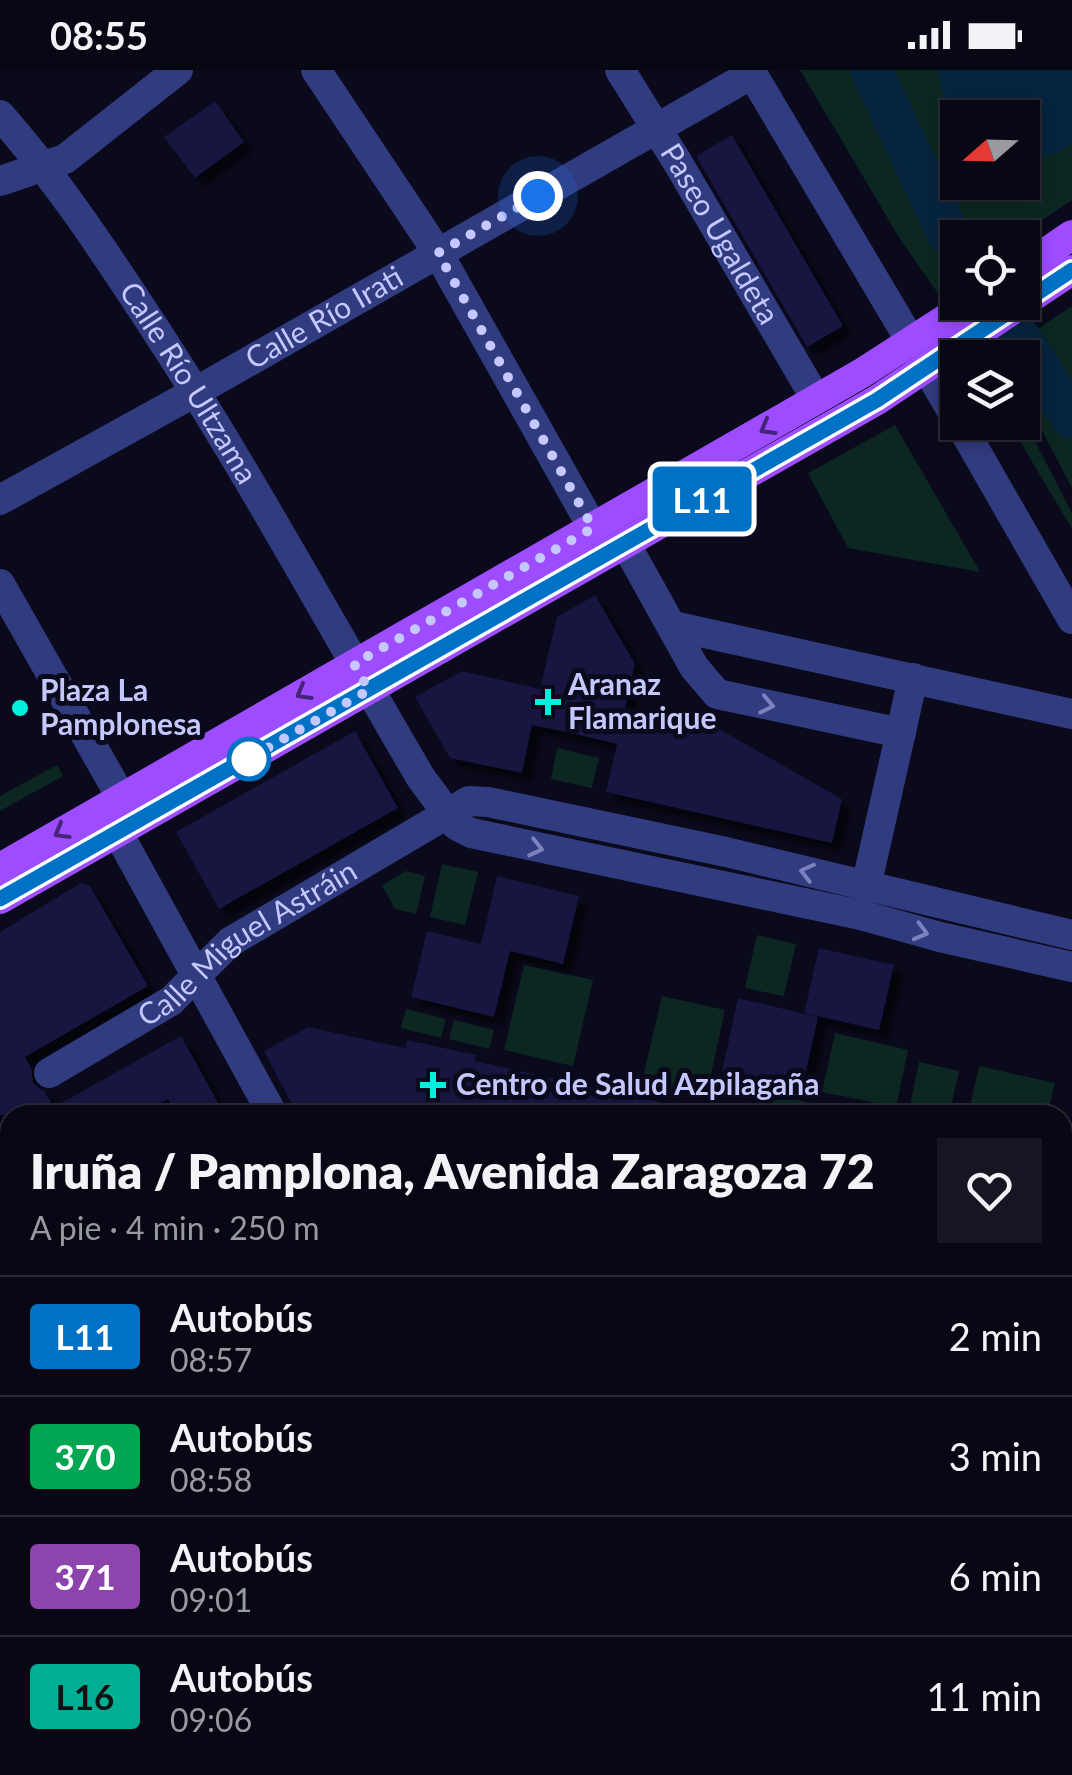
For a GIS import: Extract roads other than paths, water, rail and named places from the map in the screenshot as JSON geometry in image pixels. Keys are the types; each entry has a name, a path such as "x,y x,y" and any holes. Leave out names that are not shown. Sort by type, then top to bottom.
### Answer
{"main road":[{"path":"1040,270 1072,236"},
{"path":"1040,279 1072,270"},
{"path":"0,868 121,797 625,543 877,400 918,355 962,321"},
{"path":"0,899 118,833 593,528 816,399 918,355"}],"street":[{"path":"0,181 65,160 178,70"},
{"path":"316,70 438,253 593,528"},
{"name":"Paseo Ugaldeta","path":"620,70 816,399"},
{"path":"751,72 940,392"},
{"name":"Calle Río Irati","path":"0,500 197,392 751,72"},
{"name":"Calle Río Ultzama","path":"0,116 44,165 197,392 362,677"},
{"path":"968,440 1072,619"},
{"path":"625,543 694,668 716,694 901,733"},
{"path":"0,584 121,797"},
{"path":"673,626 1069,711"},
{"path":"362,677 446,814 471,833 1072,935"},
{"path":"863,901 913,678"},
{"name":"Calle Miguel Astráin","path":"49,1073 172,1001 230,942 446,814"},
{"path":"118,833 268,1105"},
{"path":"863,901 1072,967"}],"water":[{"path":"937,70 1072,70 1072,144 1040,157 1040,100 946,100"}],"waterway":[{"path":"871,70 942,220"},
{"path":"1008,320 1072,418"}],"place":[{"name":"Aranaz Flamarique","path":"548,702"},
{"name":"Plaza La Pamplonesa","path":"20,708"},
{"name":"Centro de Salud Azpilagaña","path":"433,1085"}]}
